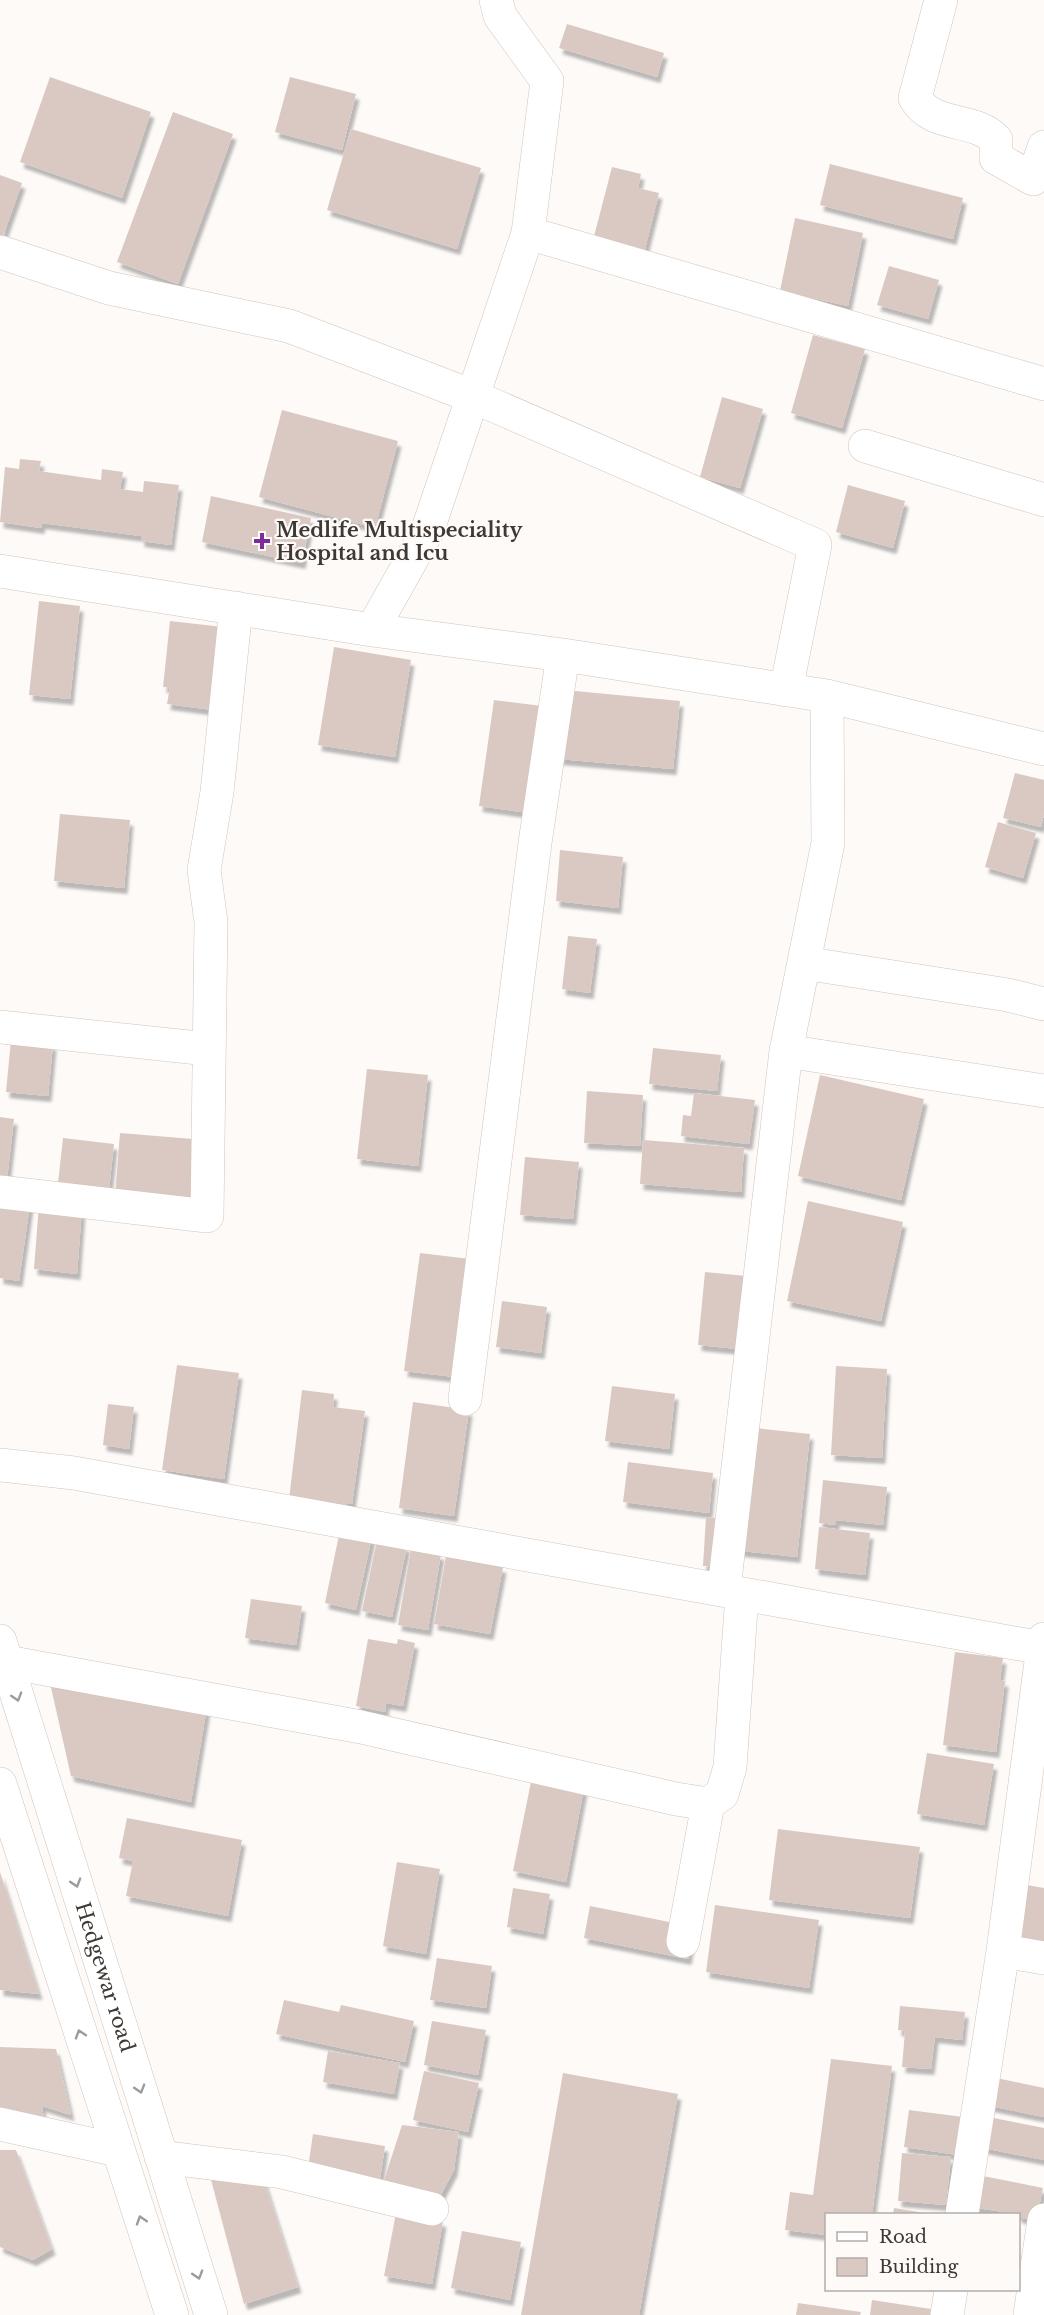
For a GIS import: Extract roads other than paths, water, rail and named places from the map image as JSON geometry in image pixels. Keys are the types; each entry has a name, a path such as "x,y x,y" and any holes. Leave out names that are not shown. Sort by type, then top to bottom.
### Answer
{"street":[{"path":"372,630 427,532 528,232 547,81 500,16 496,0"},
{"path":"941,0 915,98 922,110 937,117 988,132 996,140 996,158 1033,179 1044,147"},
{"path":"528,232 1044,384"},
{"path":"0,252 109,288 289,326 472,396 815,545 786,690"},
{"path":"866,446 1044,500"},
{"path":"0,571 372,630 563,655 827,696 1044,748"},
{"path":"0,1192 207,1216 211,922 204,870 217,792 236,608"},
{"path":"465,1399 535,843 563,655"},
{"path":"683,1941 708,1804 722,1794 730,1767 733,1592 786,1051 828,843 827,696"},
{"path":"804,963 1008,995 1044,1004"},
{"path":"0,1027 208,1049"},
{"path":"786,1051 1044,1091"},
{"path":"0,1465 74,1473 733,1592 1043,1643 1003,1951 962,2213"},
{"path":"3,1652 361,1727 676,1799 708,1804"},
{"name":"Hedgewar road","path":"3,1652 211,2315"},
{"name":"Hedgewar road","path":"0,1784 8,1831 172,2315"},
{"path":"1003,1951 1044,1958"},
{"path":"0,2124 117,2150"},
{"path":"161,2157 282,2172 432,2209"},
{"path":"1030,2315 1044,2220"},
{"path":"947,2315 951,2291"}],"place":[{"name":"Medlife Multispeciality Hospital and Icu","path":"262,541"}]}
